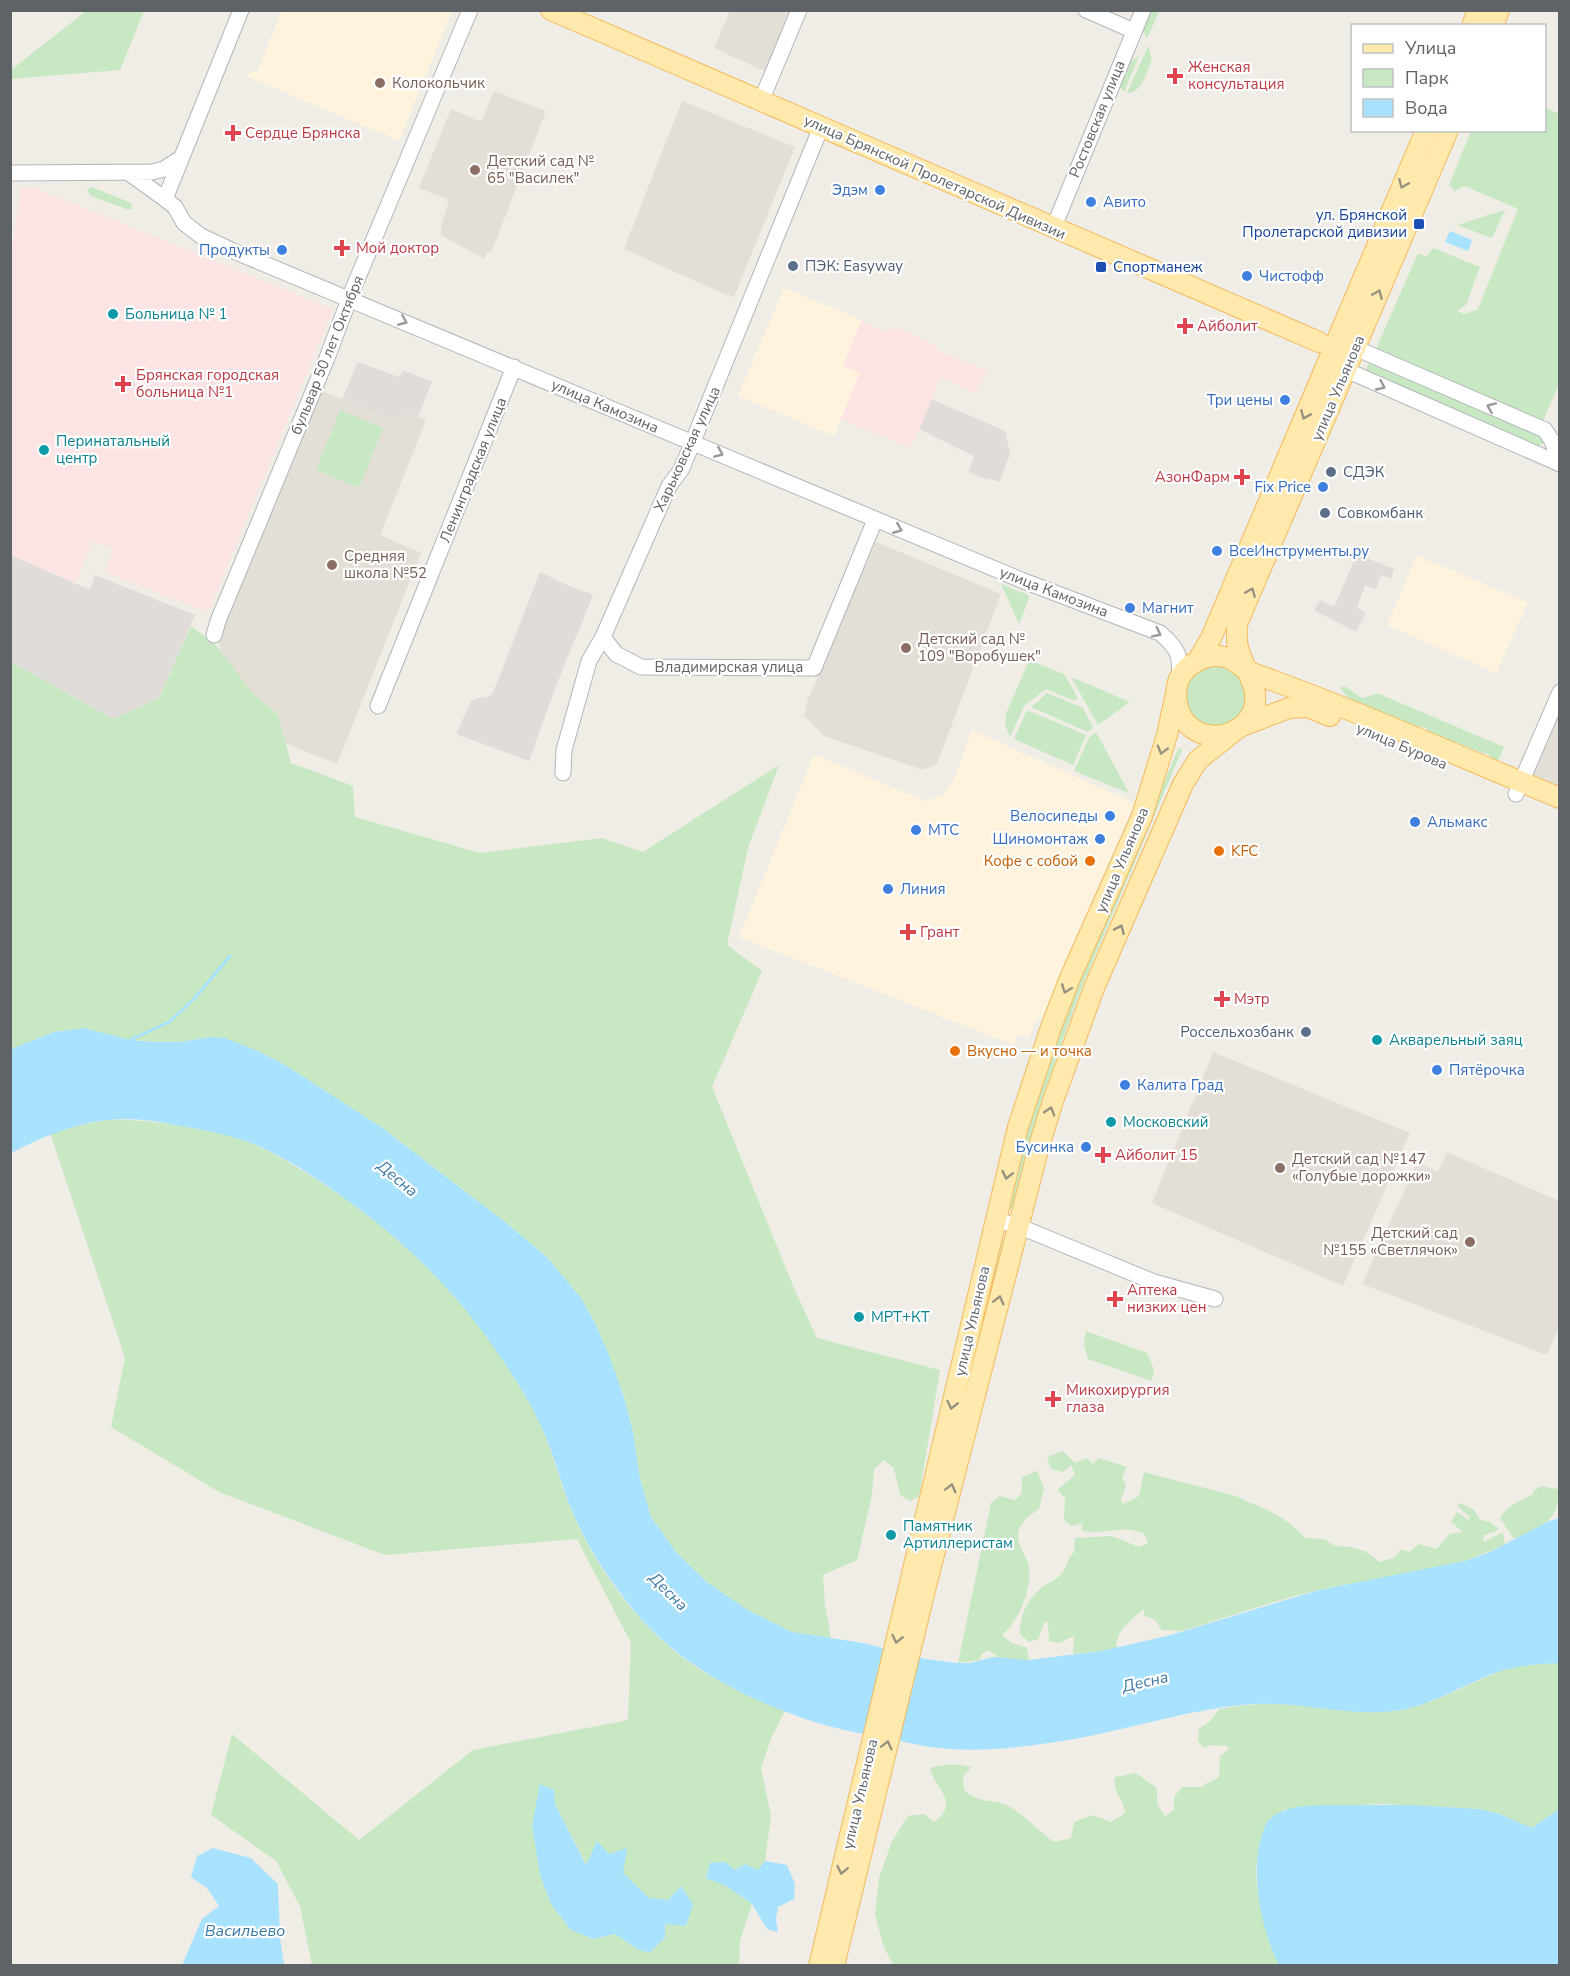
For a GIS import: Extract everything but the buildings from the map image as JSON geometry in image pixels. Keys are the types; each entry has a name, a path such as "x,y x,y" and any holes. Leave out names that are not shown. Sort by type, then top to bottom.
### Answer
{"main road":[{"name":"улица Брянской Пролетарской Дивизии","path":"551,10 1053,228 1328,341"},
{"name":"улица Ульянова","path":"1198,660 1211,638 1327,362 1328,341 1425,132"},
{"name":"улица Ульянова","path":"1246,670 1238,647 1237,624 1447,132"},
{"path":"1212,656 1226,657 1237,662 1246,670 1253,681 1256,693 1255,705 1250,717 1237,730 1220,736 1206,735 1193,729 1183,720 1177,707 1178,687 1187,668 1198,660 1212,656"},
{"name":"улица Бурова","path":"1246,670 1304,691 1519,788 1560,812"},
{"name":"улица Ульянова","path":"834,1965 1018,1127 1070,978 1142,816 1167,735 1178,687"},
{"name":"улица Бурова","path":"1237,730 1289,708 1308,707 1519,788 1560,798"},
{"name":"улица Ульянова","path":"819,1965 918,1584 1053,1101 1094,988 1183,784 1198,760 1237,730"}],"street":[{"path":"165,199 242,10"},
{"name":"бульвар 50 лет Октября","path":"214,635 327,358 349,298 470,10"},
{"path":"761,101 799,10"},
{"path":"1086,10 1134,31"},
{"name":"Ростовская улица","path":"1053,228 1143,10"},
{"name":"Харьковская улица","path":"563,772 564,750 589,661 603,637 669,486 681,470 821,128"},
{"path":"10,173 152,172 164,169 181,158"},
{"name":"улица Камозина","path":"129,173 165,199 174,207 184,223 201,236 231,250 875,520 1044,589 1160,633 1177,651 1180,663 1178,687"},
{"name":"улица Брянской Пролетарской Дивизии","path":"1328,341 1355,348 1545,430 1552,441 1560,463"},
{"name":"улица Брянской Пролетарской Дивизии","path":"1327,362 1560,463"},
{"name":"Ленинградская улица","path":"378,706 514,367"},
{"name":"Владимирская улица","path":"603,637 616,654 641,667 814,668 875,520"},
{"path":"1519,788 1560,692"},
{"path":"996,1220 1018,1226 1154,1282 1215,1299"}],"shaded area":[{"path":"282,11 452,11 399,141 244,75 258,70"},
{"path":"730,11 792,11 766,72 714,48"},
{"name":"Детский сад № 65 \"Василек\"","path":"494,91 546,111 491,253 488,251 484,259 441,235 441,226 449,200 419,188 451,109 481,122"},
{"path":"682,101 795,147 734,297 624,249"},
{"name":"Брянская городская больница №1","path":"21,188 34,188 333,309 208,612 105,572 114,548 92,541 75,583 11,555 10,261"},
{"path":"784,288 862,320 843,366 860,373 834,436 738,396"},
{"path":"862,320 883,331 898,328 934,345 939,351 987,371 976,393 941,378 911,448 841,419 860,373 843,366"},
{"path":"358,362 399,377 403,370 432,382 418,416 408,413 399,416 385,416 342,399"},
{"name":"Средняя школа №52","path":"319,390 385,416 399,416 408,412 426,420 380,535 421,553 337,764 265,735 232,709 218,637"},
{"path":"931,399 1005,431 1010,454 999,482 968,472 974,456 919,429"},
{"name":"Детский сад № 109 \"Воробушек\"","path":"876,542 1001,594 937,764 923,770 824,736 804,716 807,702"},
{"path":"1357,554 1394,569 1391,579 1381,575 1376,589 1365,585 1357,608 1366,613 1356,632 1314,610 1320,600 1334,607"},
{"path":"11,555 90,590 95,575 195,615 159,698 113,719 11,662"},
{"path":"1417,555 1528,603 1496,673 1387,625"},
{"path":"540,572 593,595 529,761 456,734 471,701 488,697 493,693"},
{"path":"1559,712 1559,789 1535,778 1533,772"},
{"path":"972,730 1134,803 1044,1013 1034,1024 1029,1038 1018,1034 1014,1045 739,937 813,757 818,756 925,801 943,795 955,777"},
{"name":"Детский сад №147 «Голубые дорожки»","path":"1213,1052 1410,1133 1343,1286 1152,1203"},
{"name":"Детский сад №155 «Светлячок»","path":"1447,1152 1559,1201 1559,1327 1547,1355 1362,1284 1417,1162 1438,1172"}],"green space":[{"path":"86,11 144,11 120,70 11,79 11,70"},
{"path":"1159,11 1147,39 1141,27 1148,13"},
{"path":"1148,46 1152,59 1146,75 1137,90 1127,93"},
{"path":"1139,56 1124,92 1119,86 1126,64"},
{"path":"1546,108 1559,114 1559,384 1542,423 1376,349 1418,253 1426,257 1433,248 1480,267 1466,305 1457,311 1465,314 1478,309 1518,209 1465,186 1455,191 1449,185 1471,132 1546,132"},
{"path":"92,187 131,203 132,209 129,210 91,196 87,190"},
{"path":"1505,210 1492,238 1457,225"},
{"path":"1371,357 1543,433 1548,440 1534,450 1364,374"},
{"path":"340,410 383,428 359,488 316,470"},
{"path":"1001,584 1028,595 1029,598 1019,624"},
{"path":"191,626 215,644 254,695 278,714 291,763 353,786 355,817 480,853 602,838 643,852 779,765 748,848 727,945 762,971 712,1087 796,1293 817,1338 940,1370 919,1497 910,1501 900,1495 894,1468 884,1460 874,1469 872,1495 857,1560 823,1575 831,1638 792,1632 746,1609 708,1583 676,1552 651,1517 640,1479 633,1432 624,1396 595,1323 581,1298 547,1257 381,1127 285,1065 225,1038 155,1042 130,1040 84,1028 54,1032 11,1049 11,662 113,719 159,698"},
{"path":"1029,660 1064,674 1078,698 1075,701 1046,689 1024,706 1010,737 1005,724 1006,714"},
{"path":"1216,665 1233,670 1238,674 1242,679 1247,696 1242,713 1238,718 1233,722 1216,727 1199,722 1194,718 1190,713 1185,696 1190,679 1194,674 1199,670"},
{"path":"1071,677 1130,702 1098,725"},
{"path":"1343,686 1364,698 1377,693 1504,747 1498,761 1493,761 1488,754 1428,732 1426,728 1391,719 1350,700 1340,688"},
{"path":"1047,693 1083,708 1093,728 1088,732 1031,707"},
{"path":"1027,710 1086,735 1073,765 1014,739"},
{"path":"1096,732 1129,793 1074,771 1089,738"},
{"path":"1181,748 1079,994 1044,1093 1012,1208 1008,1211 1006,1209 1028,1126 1064,1018 1099,931 1178,749"},
{"path":"112,1119 127,1120 189,1127 234,1137 295,1166 348,1200 380,1225 411,1251 466,1309 514,1375 539,1421 579,1528 620,1595 675,1652 696,1667 728,1685 785,1711 772,1736 761,1768 771,1816 765,1861 759,1870 735,1870 706,1877 726,1886 752,1904 740,1940 739,1965 312,1965 300,1906 276,1861 211,1815 232,1734 359,1840 473,1750 628,1720 631,1643 577,1539 385,1555 219,1492 111,1427 125,1358 50,1133","holes":["554,1790 555,1804 587,1866 597,1842 623,1873 649,1898 668,1900 681,1887 665,1924 637,1949 615,1934 593,1939 571,1930 551,1904 540,1875"]},
{"path":"1001,1236 1004,1238 948,1473 943,1468"},
{"path":"1086,1331 1147,1353 1154,1370 1152,1381 1088,1359 1084,1345"},
{"path":"1063,1451 1075,1463 1087,1458 1093,1464 1099,1458 1127,1467 1122,1477 1126,1486 1121,1499 1123,1504 1139,1496 1144,1472 1239,1497 1282,1518 1305,1538 1324,1539 1335,1546 1365,1551 1380,1562 1395,1557 1401,1549 1409,1552 1419,1544 1436,1549 1450,1534 1463,1532 1451,1522 1457,1512 1468,1520 1470,1517 1457,1506 1461,1503 1474,1510 1480,1520 1490,1522 1499,1529 1484,1535 1483,1542 1503,1532 1505,1544 1484,1554 1439,1568 1305,1593 1181,1631 1162,1630 1155,1620 1145,1616 1143,1609 1121,1631 1117,1649 1073,1654 1074,1636 1058,1643 1049,1641 1048,1623 1045,1621 1038,1639 1029,1642 1020,1634 1022,1615 1031,1598 1063,1572 1074,1552 1075,1538 1112,1536 1139,1547 1148,1543 1144,1534 1136,1531 1120,1529 1090,1532 1081,1530 1083,1523 1072,1526 1064,1520 1065,1498 1057,1490 1075,1475 1071,1465 1063,1472 1051,1469 1047,1457"},
{"path":"1037,1471 1044,1488 1039,1509 1023,1522 1018,1533 1019,1544 1028,1563 1027,1592 1014,1621 1002,1635 1012,1643 1027,1648 1029,1660 1001,1659 988,1650 979,1660 958,1663 991,1503 1000,1496 1015,1500 1022,1493 1022,1477"},
{"path":"1542,1486 1556,1489 1559,1487 1556,1508 1552,1516 1541,1526 1514,1539 1500,1518 1510,1507 1532,1495 1534,1490"},
{"path":"1559,1663 1559,1809 1532,1828 1497,1813 1478,1809 1383,1804 1283,1810 1263,1844 1256,1866 1258,1895 1270,1942 1279,1965 893,1965 884,1947 875,1915 879,1878 892,1841 908,1816 924,1814 934,1822 946,1808 944,1795 930,1768 951,1765 971,1767 963,1777 964,1790 981,1800 1008,1806 1054,1842 1071,1838 1074,1822 1092,1815 1111,1822 1125,1813 1115,1788 1115,1777 1136,1773 1157,1788 1157,1804 1165,1816 1174,1810 1174,1797 1182,1787 1201,1787 1219,1777 1220,1756 1229,1749 1226,1746 1211,1745 1204,1748 1198,1741 1199,1729 1220,1709 1272,1704 1365,1712 1393,1711 1435,1700 1501,1671 1530,1665"}],"water":[{"path":"1450,231 1472,240 1468,251 1445,242"},
{"name":"Десна","path":"84,1028 130,1040 155,1042 225,1038 258,1051 285,1065 381,1127 547,1257 581,1298 609,1355 624,1397 633,1432 640,1479 651,1517 676,1552 708,1583 746,1609 792,1632 863,1643 926,1659 958,1663 970,1663 993,1657 1029,1660 1101,1651 1167,1636 1319,1590 1465,1561 1490,1552 1559,1518 1559,1663 1504,1670 1441,1697 1401,1710 1364,1712 1272,1704 1231,1706 1080,1738 999,1749 966,1750 923,1746 858,1733 809,1720 752,1698 689,1661 669,1646 635,1612 606,1573 589,1545 574,1516 537,1417 494,1348 475,1321 432,1272 382,1227 345,1199 302,1170 259,1146 214,1132 153,1121 125,1119 93,1122 57,1132 11,1153 11,1049 54,1032"},
{"path":"540,1784 554,1790 555,1804 586,1865 597,1841 609,1854 627,1848 623,1873 649,1898 668,1900 681,1886 693,1904 686,1926 665,1924 665,1938 649,1953 637,1949 615,1934 593,1939 571,1930 551,1904 540,1875 532,1825"},
{"path":"1334,1805 1410,1805 1478,1809 1497,1813 1532,1828 1559,1809 1559,1965 1279,1965 1262,1917 1257,1880 1259,1844 1264,1829 1270,1819 1285,1810"},
{"name":"Васильево","path":"213,1848 251,1858 278,1884 280,1938 284,1965 182,1965 202,1919 219,1906 207,1888 191,1877 197,1856"},
{"path":"765,1861 787,1865 795,1884 794,1899 778,1907 776,1919 778,1932 767,1929 752,1904 726,1886 706,1878 710,1863 725,1862 735,1870 745,1864 758,1870"}],"waterway":[{"path":"128,1042 169,1022 194,999 230,956"}],"place":[{"name":"Женская консультация","path":"1175,76"},
{"name":"Колокольчик","path":"380,83"},
{"name":"Сердце Брянска","path":"233,133"},
{"name":"Детский сад № 65 \"Василек\"","path":"475,170"},
{"name":"Эдэм","path":"880,190"},
{"name":"Авито","path":"1091,202"},
{"name":"ул. Брянской Пролетарской дивизии","path":"1419,224"},
{"name":"Мой доктор","path":"342,248"},
{"name":"Продукты","path":"282,250"},
{"name":"ПЭК: Easyway","path":"793,266"},
{"name":"Спортманеж","path":"1101,267"},
{"name":"Чистофф","path":"1247,276"},
{"name":"Больница № 1","path":"113,314"},
{"name":"Айболит","path":"1185,326"},
{"name":"Брянская городская больница №1","path":"123,384"},
{"name":"Три цены","path":"1285,400"},
{"name":"Перинатальный центр","path":"44,450"},
{"name":"СДЭК","path":"1331,472"},
{"name":"АзонФарм","path":"1242,477"},
{"name":"Fix Price","path":"1323,487"},
{"name":"Совкомбанк","path":"1325,513"},
{"name":"ВсеИнструменты.ру","path":"1217,551"},
{"name":"Средняя школа №52","path":"332,565"},
{"name":"Магнит","path":"1130,608"},
{"name":"Детский сад № 109 \"Воробушек\"","path":"906,648"},
{"name":"Велосипеды","path":"1110,816"},
{"name":"Альмакс","path":"1415,822"},
{"name":"МТС","path":"916,830"},
{"name":"Шиномонтаж","path":"1100,839"},
{"name":"KFC","path":"1219,851"},
{"name":"Кофе с собой","path":"1090,861"},
{"name":"Линия","path":"888,889"},
{"name":"Грант","path":"908,932"},
{"name":"Мэтр","path":"1222,999"},
{"name":"Россельхозбанк","path":"1306,1032"},
{"name":"Акварельный заяц","path":"1377,1040"},
{"name":"Вкусно — и точка","path":"955,1051"},
{"name":"Пятёрочка","path":"1437,1070"},
{"name":"Калита Град","path":"1125,1085"},
{"name":"Московский","path":"1111,1122"},
{"name":"Бусинка","path":"1086,1147"},
{"name":"Айболит 15","path":"1103,1155"},
{"name":"Детский сад №147 «Голубые дорожки»","path":"1280,1168"},
{"name":"Детский сад №155 «Светлячок»","path":"1470,1242"},
{"name":"Аптека низких цен","path":"1115,1299"},
{"name":"МРТ+КТ","path":"859,1317"},
{"name":"Микохирургия глаза","path":"1053,1399"},
{"name":"Памятник Артиллеристам","path":"891,1535"}]}
